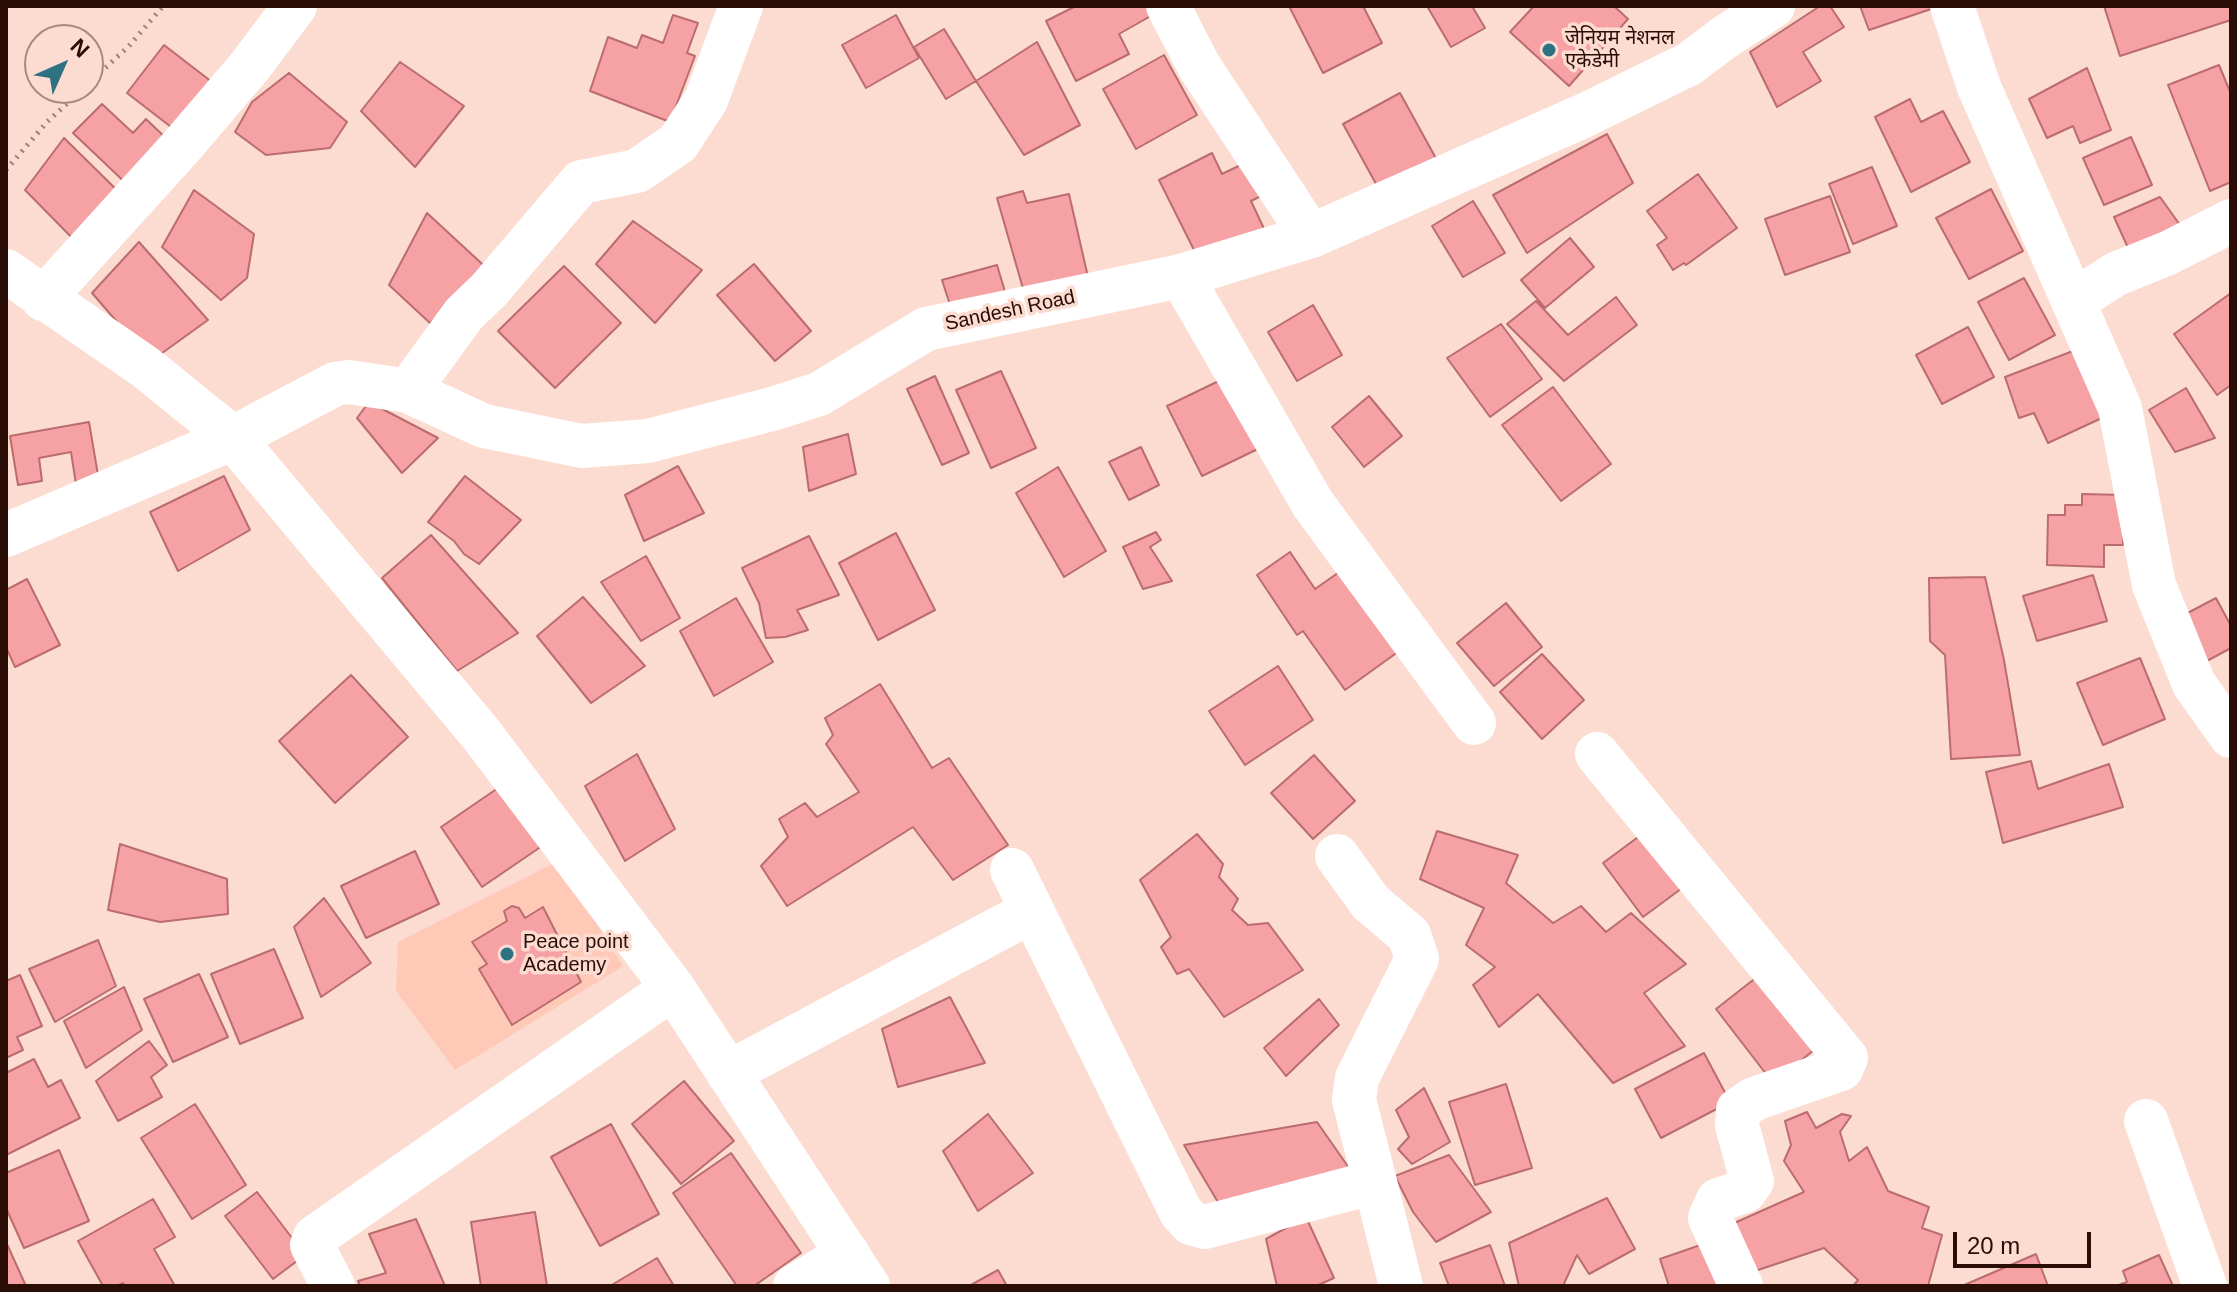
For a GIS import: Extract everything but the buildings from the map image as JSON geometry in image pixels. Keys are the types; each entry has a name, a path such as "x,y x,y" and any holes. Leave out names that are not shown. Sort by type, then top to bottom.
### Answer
{"street":[{"path":"43,299 190,137 250,66 295,6"},
{"path":"408,391 464,314 489,290 581,182 637,171 678,143 706,100 741,6"},
{"path":"1168,6 1199,66 1311,236"},
{"name":"Sandesh Road","path":"6,535 233,438 335,384 349,382 408,391 484,426 582,446 648,441 772,409 819,394 926,329 1181,276 1311,236 1583,116 1689,64 1773,6"},
{"path":"1952,6 1979,87 2120,408 2154,585 2194,684 2231,736"},
{"path":"2074,301 2116,274 2168,253 2231,221"},
{"path":"6,271 145,367 233,438 481,734 673,988 858,1270 795,1286"},
{"path":"1181,276 1313,504 1474,723"},
{"path":"1597,754 1846,1058 1841,1069 1754,1099 1738,1110 1737,1125 1752,1181 1745,1191 1718,1200 1710,1218 1741,1286"},
{"path":"1337,856 1371,903 1409,935 1417,959 1357,1078 1354,1100 1401,1286"},
{"path":"1012,870 1181,1212 1191,1223 1205,1227 1375,1182"},
{"path":"728,1073 1032,911"},
{"path":"333,1286 312,1245 315,1237 673,988"},
{"path":"2146,1121 2205,1286"}],"path":[{"path":"104,69 129,46 163,6"},
{"path":"6,170 66,104"}],"shaded area":[{"name":"Peace point Academy","path":"558,861 623,966 455,1070 396,991 398,942"}],"place":[{"name":"जेनियम नेशनल एकेडेमी","path":"1549,50"},
{"name":"Peace point Academy","path":"507,954"}]}
